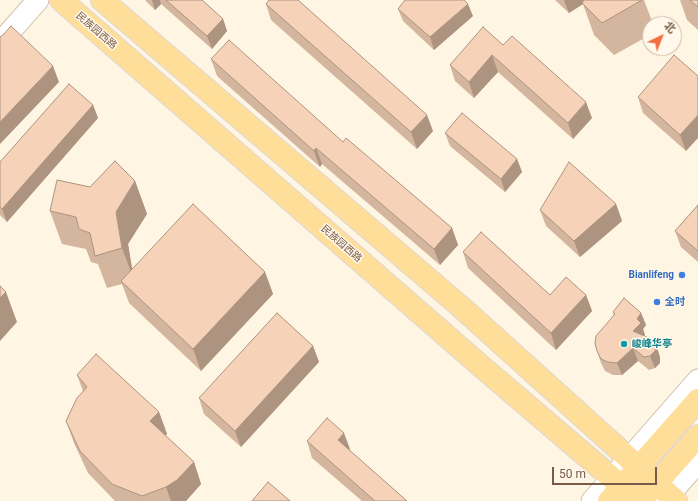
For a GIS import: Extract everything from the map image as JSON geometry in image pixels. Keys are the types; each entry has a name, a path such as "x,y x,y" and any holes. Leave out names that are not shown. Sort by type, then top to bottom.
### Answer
{"main road":[{"name":"民族园西路","path":"61,0 476,362 614,488 640,501"},
{"path":"102,0 461,306 634,463 666,495"},
{"path":"614,488 634,463 698,400"},
{"path":"640,501 666,495 698,436"}],"street":[{"path":"0,43 38,0"},
{"path":"634,463 698,380"},
{"path":"666,495 698,462"},
{"path":"592,501 614,488"}],"building":[{"path":"166,0 202,0 223,19 207,36"},
{"path":"269,0 298,0 427,115 411,132 266,4"},
{"path":"405,0 464,0 468,4 430,37 398,9"},
{"path":"584,0 642,0 602,23 582,3"},
{"path":"690,0 698,0 698,7"},
{"path":"11,26 53,66 0,122 0,37"},
{"path":"483,27 503,45 512,36 586,102 568,123 492,55 469,82 450,65"},
{"path":"229,40 343,142 346,138 452,228 434,249 316,148 314,151 211,59"},
{"path":"673,56 675,56 698,76 698,115 680,135 638,97"},
{"path":"69,84 93,105 2,209 0,207 0,162"},
{"path":"462,113 517,159 501,179 445,133"},
{"path":"115,161 135,181 116,212 122,248 95,256 90,233 79,229 76,217 50,211 57,180 90,187"},
{"path":"569,162 616,204 574,241 540,210"},
{"path":"193,204 265,272 193,349 121,281"},
{"path":"698,205 698,251 675,231"},
{"path":"481,232 550,295 566,277 586,295 551,333 463,252"},
{"path":"0,286 6,292 0,298"},
{"name":"峻峰华亭","path":"624,298 641,313 637,319 641,323 633,331 651,339 656,344 655,351 650,356 644,357 633,348 617,363 608,362 601,359 597,351 595,343 596,336 615,314 613,312"},
{"path":"277,313 313,346 235,431 199,398"},
{"path":"96,354 159,412 150,421 194,462 177,480 166,487 142,496 112,484 80,451 66,421 77,398 87,387 77,375"},
{"path":"327,418 344,433 338,440 407,501 375,501 307,441"},
{"path":"268,482 290,501 252,501"}],"place":[{"name":"Bianlifeng","path":"682,275"},
{"name":"全时","path":"657,302"},
{"name":"峻峰华亭","path":"624,344"}]}
